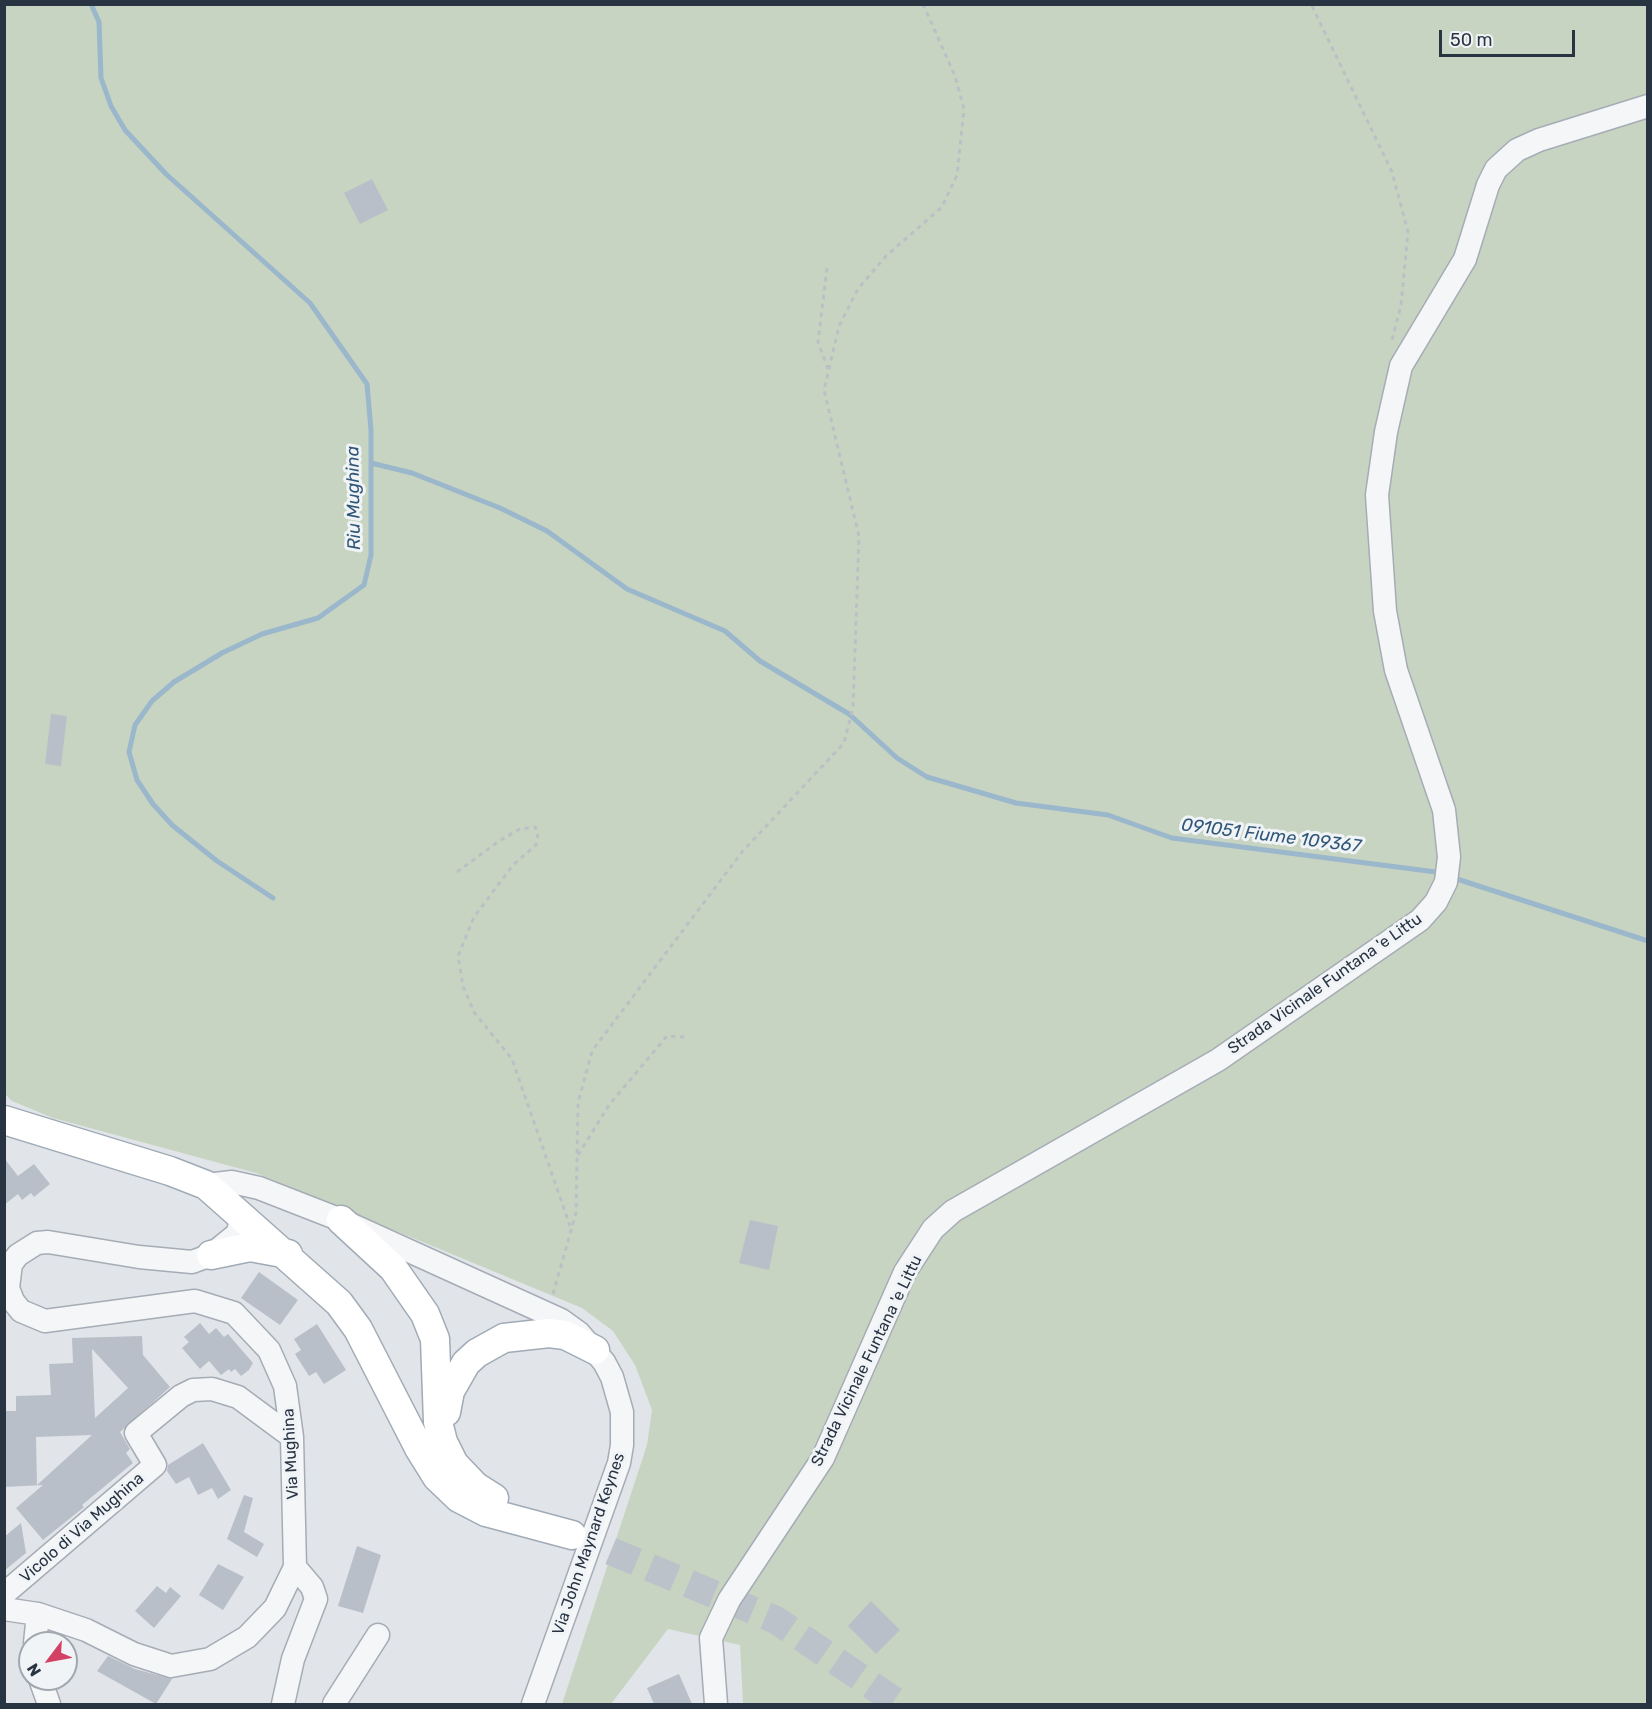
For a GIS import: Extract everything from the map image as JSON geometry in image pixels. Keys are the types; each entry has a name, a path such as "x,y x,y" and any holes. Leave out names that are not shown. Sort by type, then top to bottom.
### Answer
{"main road":[{"path":"9,1122 171,1171 206,1185 288,1254 339,1303 358,1329 419,1448 437,1477 459,1498 486,1512 572,1534 501,1502 475,1486 454,1464 443,1442 438,1422 435,1340 425,1314 393,1268 341,1220"},
{"path":"211,1255 250,1247 288,1254"},
{"path":"454,1464 446,1434 446,1404 457,1376 477,1353 504,1338 549,1333 571,1338 595,1350"}],"street":[{"name":"Strada Vicinale Funtana 'e Littu","path":"716,1704 711,1638 729,1600 823,1458 905,1272 933,1229 953,1211 1218,1060 1420,920 1436,902 1446,882 1449,856 1444,810 1396,670 1385,611 1377,495 1386,432 1401,366 1465,259 1488,185 1496,169 1517,150 1539,140 1647,106"},
{"name":"Via John Maynard Keynes","path":"206,1185 232,1182 259,1188 341,1220 561,1320 595,1350 612,1377 619,1397 623,1428 621,1454 533,1704"},
{"path":"211,1255 237,1234 243,1215"},
{"name":"Via Mughina","path":"4,1609 38,1614 86,1630 134,1654 171,1666 210,1659 247,1637 276,1608 295,1567 292,1437 285,1386 269,1350 234,1313 195,1301 45,1321 33,1318 21,1311 7,1290 11,1264 18,1255 37,1243 48,1242 139,1257 192,1262 211,1255"},
{"name":"Vicolo di Via Mughina","path":"4,1594 154,1465 136,1433 181,1396 194,1390 212,1389 238,1397 292,1437"},
{"path":"283,1704 293,1659 316,1599 312,1587 295,1567"},
{"path":"36,1631 38,1614"},
{"path":"334,1704 378,1635"}],"path":[{"path":"548,1315 576,1213 578,1103 592,1051 742,852 844,743 853,707 859,536 824,390 839,326 858,289 886,256 942,207 957,175 964,108 955,76 923,4"},
{"path":"1312,6 1392,172 1408,232 1401,305 1390,358 1401,366"},
{"path":"827,268 818,342 829,370"},
{"path":"457,872 499,841 520,829 535,827 538,833 536,845 513,865 474,917 458,956 463,986 474,1012 512,1059 571,1228"},
{"path":"577,1156 609,1105 667,1036 687,1036"}],"green space":[{"path":"5,5 1647,5 1647,1704 743,1704 740,1645 668,1629 611,1704 562,1704 647,1445 652,1410 635,1365 613,1331 582,1308 256,1173 53,1118 12,1101 5,1094"}],"building":[{"path":"372,179 388,210 360,224 344,193"},
{"path":"51,714 67,716 61,766 45,764"},
{"path":"4,1158 18,1176 34,1164 50,1184 34,1197 31,1193 22,1200 18,1194 4,1205"},
{"path":"750,1220 778,1226 769,1270 739,1263"},
{"path":"259,1272 298,1300 280,1325 241,1298"},
{"path":"200,1323 209,1334 216,1328 224,1337 228,1334 253,1363 249,1370 241,1376 235,1369 231,1372 229,1369 221,1375 209,1361 200,1369 182,1348 189,1342 184,1337"},
{"path":"317,1324 346,1370 324,1384 316,1372 309,1376 295,1354 301,1350 294,1339"},
{"path":"142,1336 143,1355 170,1387 120,1432 130,1449 126,1453 133,1463 43,1540 16,1508 43,1485 4,1487 4,1411 16,1411 16,1396 51,1395 49,1364 73,1363 72,1338","holes":["92,1349 128,1388 95,1418","92,1435 37,1485 36,1437"]},
{"path":"203,1443 231,1490 218,1499 212,1488 198,1495 189,1477 176,1484 167,1471 168,1465"},
{"path":"244,1495 253,1498 244,1532 264,1544 257,1557 227,1539"},
{"path":"21,1523 26,1553 4,1571 4,1537"},
{"path":"357,1546 381,1555 363,1613 338,1606"},
{"path":"218,1564 244,1577 223,1610 199,1595"},
{"path":"157,1586 166,1593 170,1587 181,1596 154,1628 135,1611"},
{"path":"871,1601 900,1630 876,1654 848,1626"},
{"path":"108,1656 135,1669 172,1679 156,1704 97,1671"},
{"path":"679,1674 692,1704 654,1704 647,1688"}],"waterway":[{"name":"Riu Mughina","path":"91,4 99,22 101,78 111,106 125,130 166,174 310,303 367,384 371,430 371,555 364,585 318,618 262,634 222,653 174,682 152,701 135,725 129,752 137,780 153,804 172,825 217,861 273,898"},
{"name":"091051 Fiume 109367","path":"371,463 412,473 500,508 547,531 627,589 725,631 760,661 849,714 897,758 927,777 1016,803 1108,815 1172,838 1436,872"},
{"name":"091051 Fiume 109367","path":"1457,879 1648,941"}],"tunnel":[{"path":"572,1535 776,1620 899,1704"}]}
